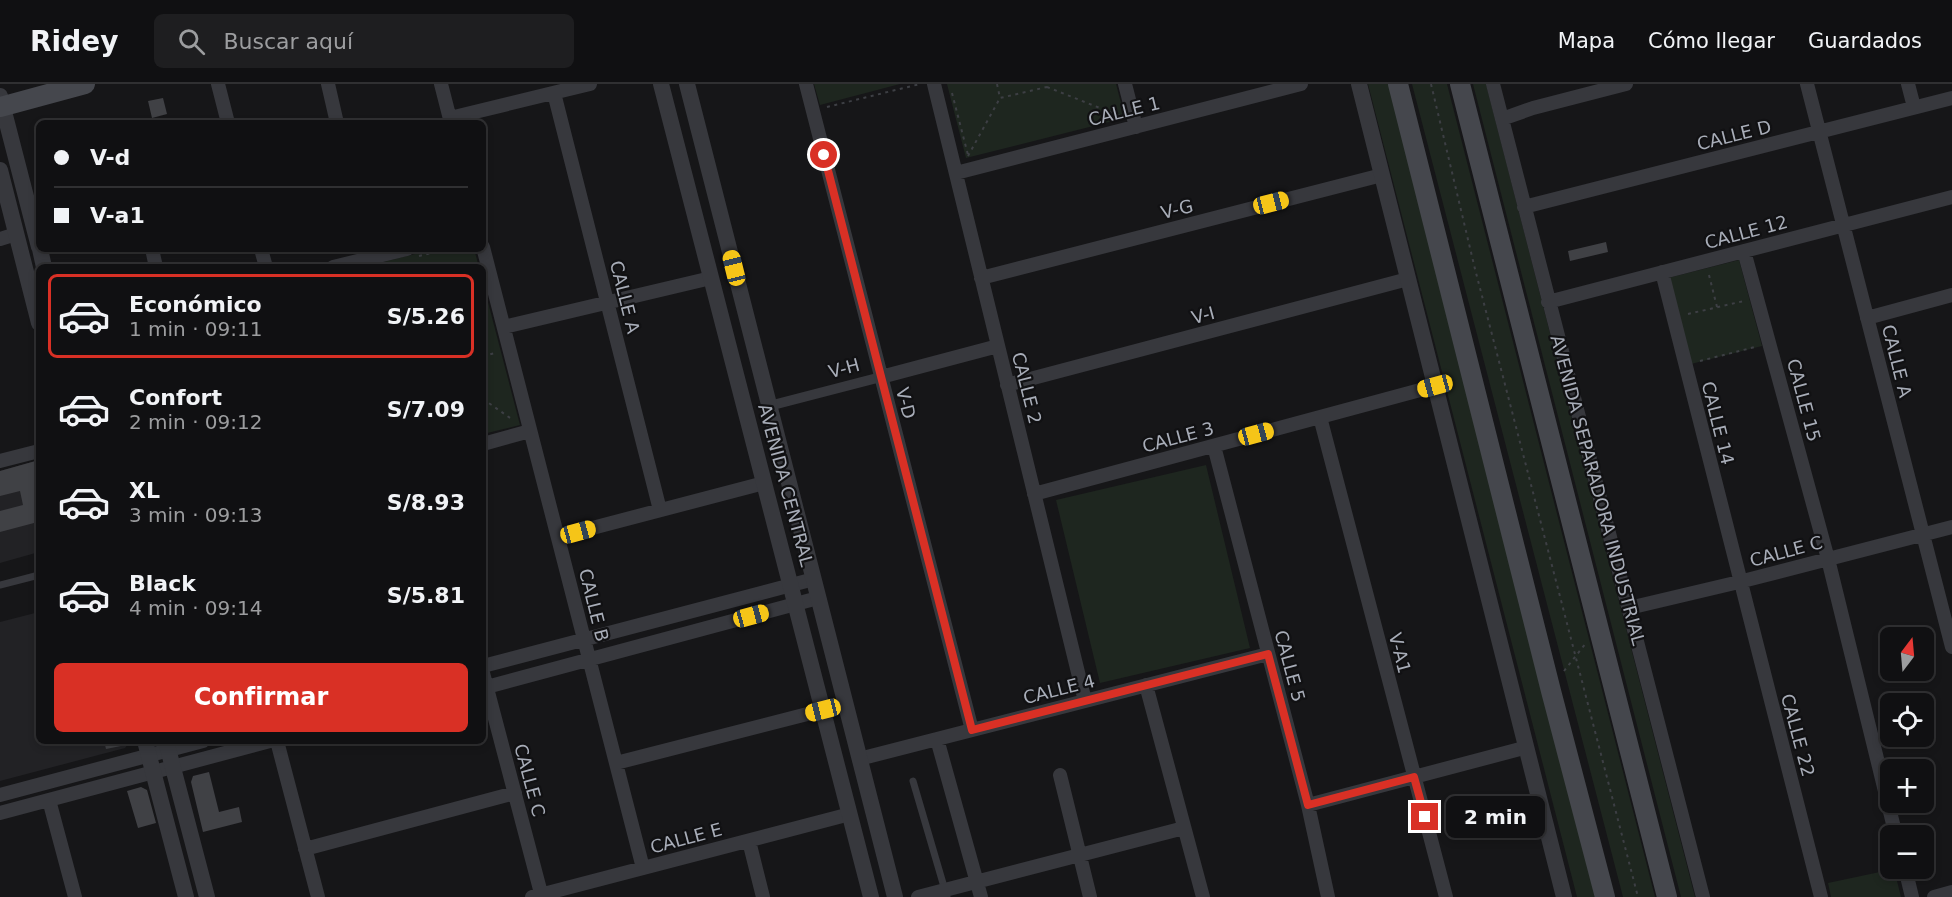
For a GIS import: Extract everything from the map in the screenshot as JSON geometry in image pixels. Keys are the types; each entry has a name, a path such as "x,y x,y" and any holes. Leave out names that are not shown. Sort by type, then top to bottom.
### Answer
{"main road":[{"path":"1,103 85,84"},
{"path":"1398,84 1605,897"},
{"name":"AVENIDA SEPARADORA INDUSTRIAL","path":"1460,84 1667,897"}],"street":[{"path":"218,84 227,120"},
{"path":"328,84 336,120"},
{"path":"441,84 451,120 590,84"},
{"name":"AVENIDA CENTRAL","path":"661,84 872,897"},
{"name":"AVENIDA CENTRAL","path":"687,84 895,897"},
{"name":"V-D","path":"806,84 972,730"},
{"name":"CALLE 2","path":"934,84 1085,701"},
{"path":"1125,84 1136,127"},
{"path":"1241,84 1244,99"},
{"name":"CALLE 1","path":"956,173 1302,84"},
{"path":"1359,84 1564,897"},
{"name":"AVENIDA SEPARADORA INDUSTRIAL","path":"1493,84 1703,897"},
{"path":"1502,119 1533,108 1626,84"},
{"name":"CALLE A","path":"1807,84 1952,647"},
{"path":"1908,84 1914,107"},
{"name":"CALLE A","path":"554,93 660,510"},
{"name":"CALLE D","path":"1524,207 1952,98"},
{"path":"1,103 36,227"},
{"path":"0,170 8,236 36,314"},
{"name":"V-G","path":"981,278 1382,175"},
{"name":"CALLE 12","path":"1548,302 1952,197"},
{"name":"CALLE 15","path":"1744,251 1828,559 1893,825"},
{"name":"CALLE B","path":"484,252 643,868"},
{"path":"341,264 370,253"},
{"name":"CALLE 14","path":"1662,272 1739,582"},
{"path":"504,327 711,278"},
{"name":"V-I","path":"1007,385 1408,279"},
{"path":"1867,318 1952,295"},
{"name":"V-H","path":"770,406 998,346"},
{"name":"CALLE 3","path":"1034,494 1435,386"},
{"name":"V-A1","path":"1320,417 1446,897"},
{"path":"486,443 530,431"},
{"name":"CALLE 5","path":"1214,446 1308,805 1328,897"},
{"path":"0,461 36,452"},
{"path":"558,537 764,483"},
{"name":"CALLE C","path":"1629,608 1739,582 1952,526"},
{"path":"486,665 814,579"},
{"name":"CALLE 22","path":"1739,582 1821,897"},
{"path":"486,687 818,598"},
{"name":"CALLE 4","path":"860,759 1268,654"},
{"path":"1146,685 1203,897"},
{"name":"CALLE C","path":"486,691 515,793 538,896"},
{"path":"616,764 823,710"},
{"path":"937,739 981,897"},
{"path":"169,752 194,744"},
{"path":"0,795 149,756 242,744"},
{"path":"278,744 318,897"},
{"path":"1308,805 1520,749"},
{"path":"169,752 207,897"},
{"path":"0,813 50,800 149,756"},
{"path":"149,756 186,897"},
{"path":"1060,775 1090,897"},
{"path":"305,849 515,793"},
{"path":"50,800 75,897"},
{"name":"CALLE E","path":"538,896 850,814"},
{"path":"918,897 947,893 977,882 1184,828"},
{"path":"749,841 763,897"},
{"path":"1907,879 1911,897"},
{"path":"1934,897 1952,892"}],"lane":[{"path":"0,585 36,576"},
{"path":"914,781 947,893"}],"path":[{"path":"813,110 920,84"},
{"path":"950,84 968,156"},
{"path":"968,156 1000,98 997,84"},
{"path":"1431,84 1475,269 1638,897"},
{"path":"1000,98 1047,85 1122,117"},
{"path":"1119,106 1122,117"},
{"path":"1111,120 1122,117"},
{"path":"968,156 979,154"},
{"path":"1707,269 1717,307"},
{"path":"1679,316 1748,300"},
{"path":"1692,363 1760,346"},
{"path":"486,355 499,352"},
{"path":"486,401 530,431"},
{"path":"1551,691 1575,655 1599,628"}],"shaded area":[{"path":"814,84 900,84 820,105"},
{"path":"947,84 1116,84 1125,118 966,158"},
{"path":"1368,84 1390,84 1600,897 1577,897"},
{"path":"1412,84 1447,84 1655,897 1623,897"},
{"path":"1473,84 1486,84 1695,897 1681,897"},
{"path":"422,252 475,252 478,264 376,264"},
{"path":"1739,260 1762,346 1691,364 1668,278"},
{"path":"486,295 520,425 486,433"},
{"path":"36,461 36,553 0,563 0,471"},
{"path":"1206,465 1250,648 1100,683 1056,500"},
{"path":"36,613 36,744 128,744 125,748 0,781 0,622"},
{"path":"1880,872 1880,879 1896,879 1901,897 1831,897 1828,883"}],"building":[{"path":"163,98 167,114 152,118 148,101"},
{"path":"1606,242 1608,252 1570,261 1568,251"},
{"path":"36,461 36,530 34,523 0,532 0,511 23,505 20,491 0,496 0,471"},
{"path":"105,744 127,744 126,745 106,749"},
{"path":"209,772 219,812 239,807 242,822 203,832 191,782 193,776"},
{"path":"141,787 147,790 156,823 138,828 127,791"}],"route":[{"path":"824,155 972,730 1268,654 1308,805 1414,777 1425,817"}]}
